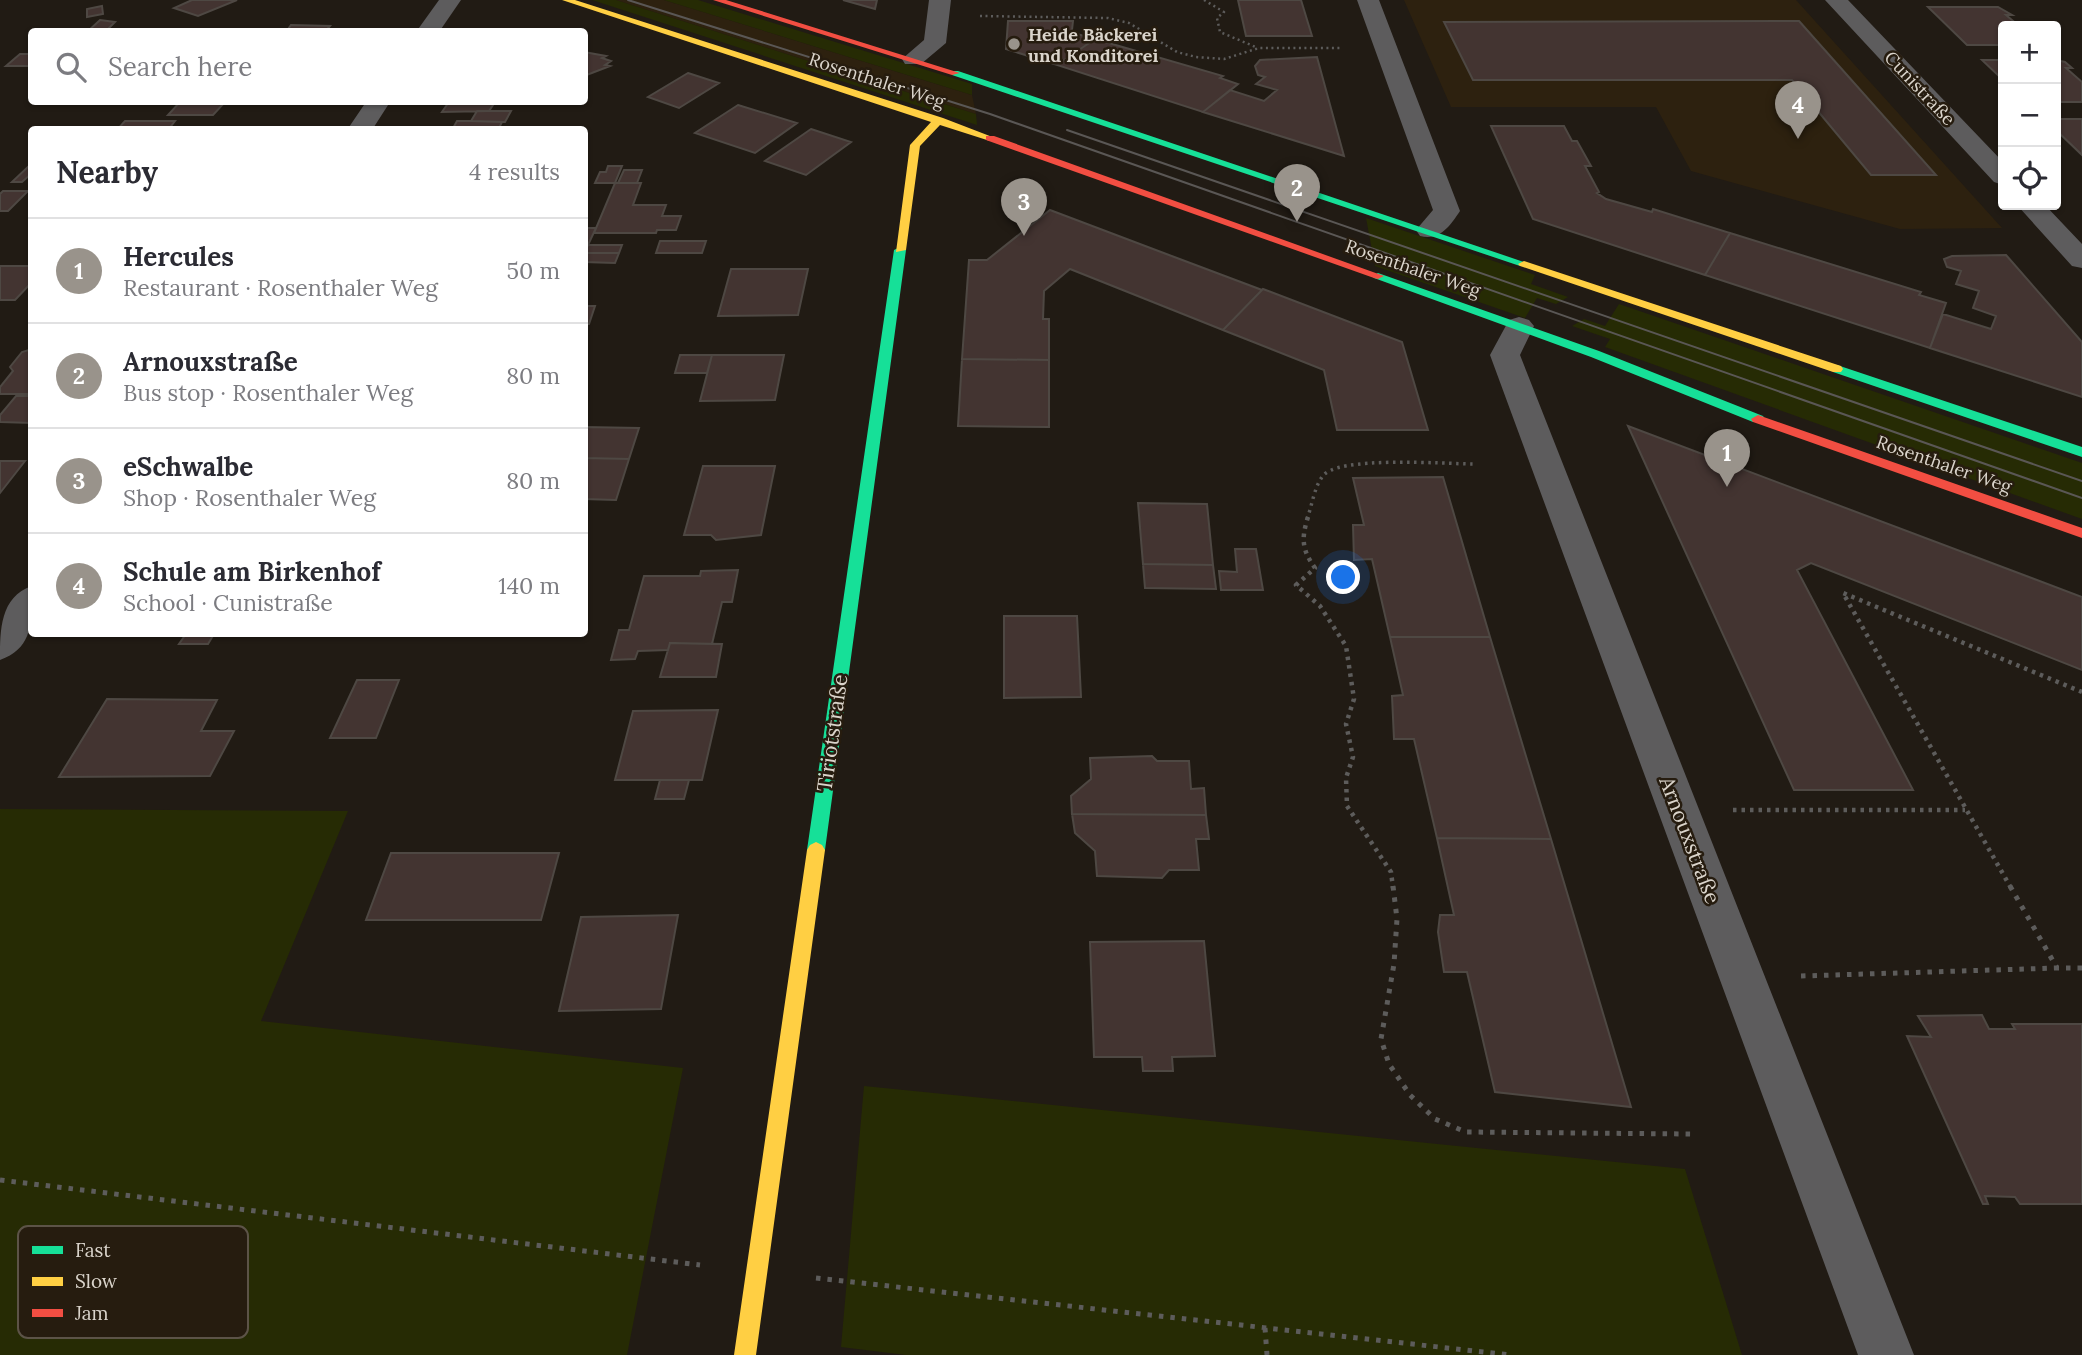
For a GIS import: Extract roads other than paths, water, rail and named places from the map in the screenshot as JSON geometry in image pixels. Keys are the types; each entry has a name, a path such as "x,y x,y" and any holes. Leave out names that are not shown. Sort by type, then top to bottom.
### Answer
{"main road":[{"name":"Rosenthaler Weg","path":"566,0 939,120 1519,326 1755,418 2082,533"},
{"name":"Rosenthaler Weg","path":"717,0 913,59 1430,230 2082,452"},
{"name":"Tiriotstraße","path":"745,1355 915,145 939,120"}],"street":[{"path":"430,28 450,0"},
{"path":"1368,0 1447,211 1430,230"},
{"name":"Cunistraße","path":"1836,0 1998,172"},
{"path":"913,59 935,43 939,8"},
{"path":"362,126 376,105"},
{"path":"2035,210 2082,260"},
{"name":"Arnouxstraße","path":"1519,326 1505,355 1886,1355"},
{"path":"0,645 28,606"}],"tram line":[{"path":"628,0 990,114 2082,498"},
{"path":"1067,130 2082,481"}],"place":[{"name":"Heide Bäckerei und Konditorei","path":"1014,44"},
{"name":"Schule am Birkenhof","path":"1798,139"},
{"name":"Arnouxstraße","path":"1297,222"},
{"name":"eSchwalbe","path":"1024,236"},
{"name":"Hercules","path":"1727,487"}]}
